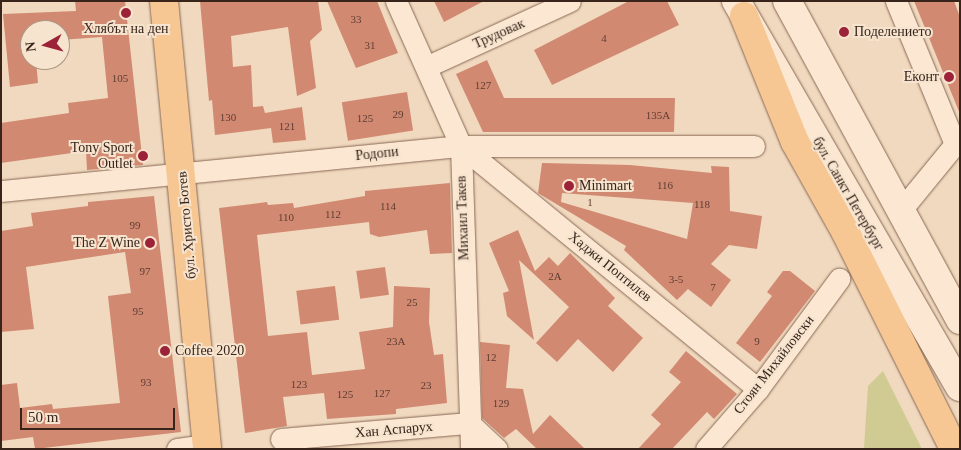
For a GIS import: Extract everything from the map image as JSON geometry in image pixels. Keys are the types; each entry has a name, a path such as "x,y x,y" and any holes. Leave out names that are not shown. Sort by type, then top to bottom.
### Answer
{"main road":[{"name":"бул. Христо Ботев","path":"164,1 207,447"},
{"path":"787,1 960,320"},
{"path":"740,8 796,142 846,232 954,449"},
{"name":"бул. Санкт Петербург","path":"740,8 960,387"}],"street":[{"name":"Михаил Такев","path":"396,1 428,66 461,146 471,449"},
{"name":"Трудовак","path":"428,66 570,1"},
{"path":"896,1 957,141 901,210"},
{"name":"Родопи","path":"1,191 461,146 754,146"},
{"name":"Хаджи Поптилев","path":"461,146 758,389"},
{"name":"Стоян Михайловски","path":"706,449 758,389 839,279"},
{"path":"469,423 497,449"},
{"name":"Хан Аспарух","path":"281,439 469,423"},
{"path":"177,449 207,447"}],"shaded area":[{"path":"883,371 922,449 864,449 868,386"}],"building":[{"path":"75,1 125,1 143,165 87,170 86,151 1,163 1,123 69,113 68,103 108,98 102,37 70,39 70,20 20,20 20,70 37,70 38,83 10,87 3,14 76,11"},
{"path":"200,1 318,1 322,30 310,41 316,88 297,96 288,27 231,36 233,67 251,65 253,107 263,106 265,113 302,107 306,140 273,143 271,128 215,135 212,100 209,101"},
{"path":"327,1 377,1 398,53 356,68"},
{"path":"434,1 484,1 444,22"},
{"path":"629,1 667,1 679,25 552,85 534,50"},
{"path":"914,1 954,1 960,17 960,114"},
{"path":"487,60 504,98 675,98 674,132 483,132 456,74"},
{"path":"407,92 413,131 348,141 342,102"},
{"path":"542,163 630,165 712,173 711,166 729,167 730,211 762,216 757,249 729,245 711,264 731,280 711,307 688,289 677,300 624,250 626,246 538,193","holes":["562,193 693,203 687,239 561,202"]},
{"path":"450,183 452,253 430,254 427,230 379,237 370,234 369,222 257,235 268,336 307,332 312,375 365,369 359,332 393,327 394,286 430,288 429,322 434,355 443,354 447,403 396,409 396,414 327,419 324,393 283,397 287,426 245,433 219,208 267,202 268,205 293,203 294,208 365,196 365,191"},
{"path":"154,196 181,432 35,449 33,437 1,441 1,385 17,383 20,408 52,404 53,409 120,403 108,296 131,293 125,252 26,267 34,329 1,332 1,231 33,226 31,213 88,206 88,202"},
{"path":"518,230 535,271 549,257 558,266 570,253 615,298 608,306 643,338 613,372 578,339 557,362 536,343 569,307 519,260 534,340 507,316 503,293 509,291 489,243"},
{"path":"385,267 389,295 360,299 356,271"},
{"path":"783,271 790,271 815,291 760,362 736,343 772,296 767,292"},
{"path":"335,286 339,320 300,324 296,291"},
{"path":"480,342 510,345 506,388 523,389 533,434 550,415 585,449 537,449 516,429 504,438 482,418"},
{"path":"686,351 737,394 714,419 707,412 672,449 638,449 661,424 651,415 681,382 669,372"}],"place":[{"name":"Хлябът на ден","path":"126,13"},
{"name":"Поделението","path":"844,32"},
{"name":"Еконт","path":"949,77"},
{"name":"Tony Sport Outlet","path":"143,156"},
{"name":"Minimart","path":"569,186"},
{"name":"The Z Wine","path":"150,243"},
{"name":"Coffee 2020","path":"165,351"}]}
